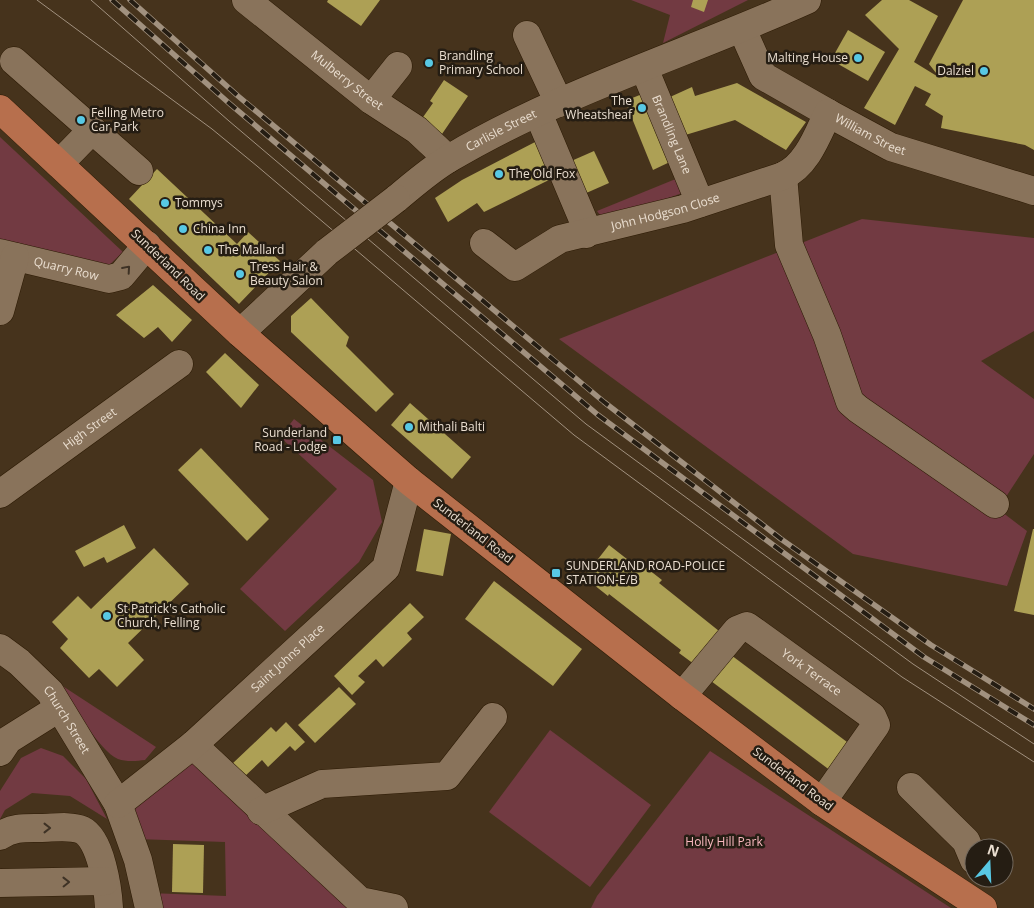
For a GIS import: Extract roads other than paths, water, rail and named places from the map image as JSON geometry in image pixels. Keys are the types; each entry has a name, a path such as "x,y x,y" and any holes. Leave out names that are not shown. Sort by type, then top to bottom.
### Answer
{"main road":[{"name":"Sunderland Road","path":"0,109 240,333 409,481 682,696 822,802 976,896"}],"street":[{"name":"Mulberry Street","path":"246,0 371,100 417,130 448,159"},
{"name":"Carlisle Street","path":"240,333 327,252 448,159 549,108 742,29 806,0"},
{"name":"William Street","path":"742,29 763,76 828,114 891,147 1034,191"},
{"path":"527,35 586,234"},
{"path":"14,61 139,171"},
{"path":"371,100 398,66"},
{"name":"Brandling Lane","path":"644,68 700,203"},
{"name":"John Hodgson Close","path":"484,243 515,267 560,239 586,234 700,203 783,176 794,171 809,151 828,114"},
{"path":"59,164 92,130"},
{"path":"783,176 789,245 827,335 850,402 858,410 995,504"},
{"name":"Quarry Row","path":"7,255 109,279 121,276 147,245"},
{"path":"0,312 7,255"},
{"name":"High Street","path":"0,494 179,364"},
{"name":"Saint Johns Place","path":"118,804 192,745 386,568 409,481"},
{"name":"York Terrace","path":"682,696 737,630 747,626 872,716 876,725 822,802"},
{"name":"Church Street","path":"0,648 19,662 50,692 118,804 138,860 149,908"},
{"path":"0,752 8,740 59,708"},
{"path":"261,811 322,784 447,776 493,717"},
{"path":"192,745 360,901 394,908"},
{"path":"911,787 964,839"},
{"path":"0,836 7,831 20,828 72,828 84,831 91,838 99,854 109,908"},
{"path":"0,882 105,881"}],"tram line":[{"path":"37,0 212,129 574,435 902,677 1034,762"},
{"path":"91,0 229,121 586,424 913,664 1034,744"}],"railway":[{"path":"112,0 230,104 598,415 924,657 1034,725"},
{"path":"130,0 238,96 604,402 781,539 931,645 1034,709"}],"place":[{"name":"Malting House","path":"858,58"},
{"name":"Brandling Primary School","path":"429,63"},
{"name":"Dalziel","path":"984,71"},
{"name":"The Wheatsheaf","path":"642,108"},
{"name":"Felling Metro Car Park","path":"81,120"},
{"name":"The Old Fox","path":"499,174"},
{"name":"Tommys","path":"165,203"},
{"name":"China Inn","path":"183,229"},
{"name":"The Mallard","path":"208,250"},
{"name":"Tress Hair & Beauty Salon","path":"240,274"},
{"name":"Mithali Balti","path":"409,427"},
{"name":"Sunderland Road - Lodge","path":"337,440"},
{"name":"SUNDERLAND ROAD-POLICE STATION-E/B","path":"556,573"},
{"name":"St Patrick's Catholic Church, Felling","path":"107,616"}],"park label":[{"name":"Holly Hill Park","path":"724,842"}]}
